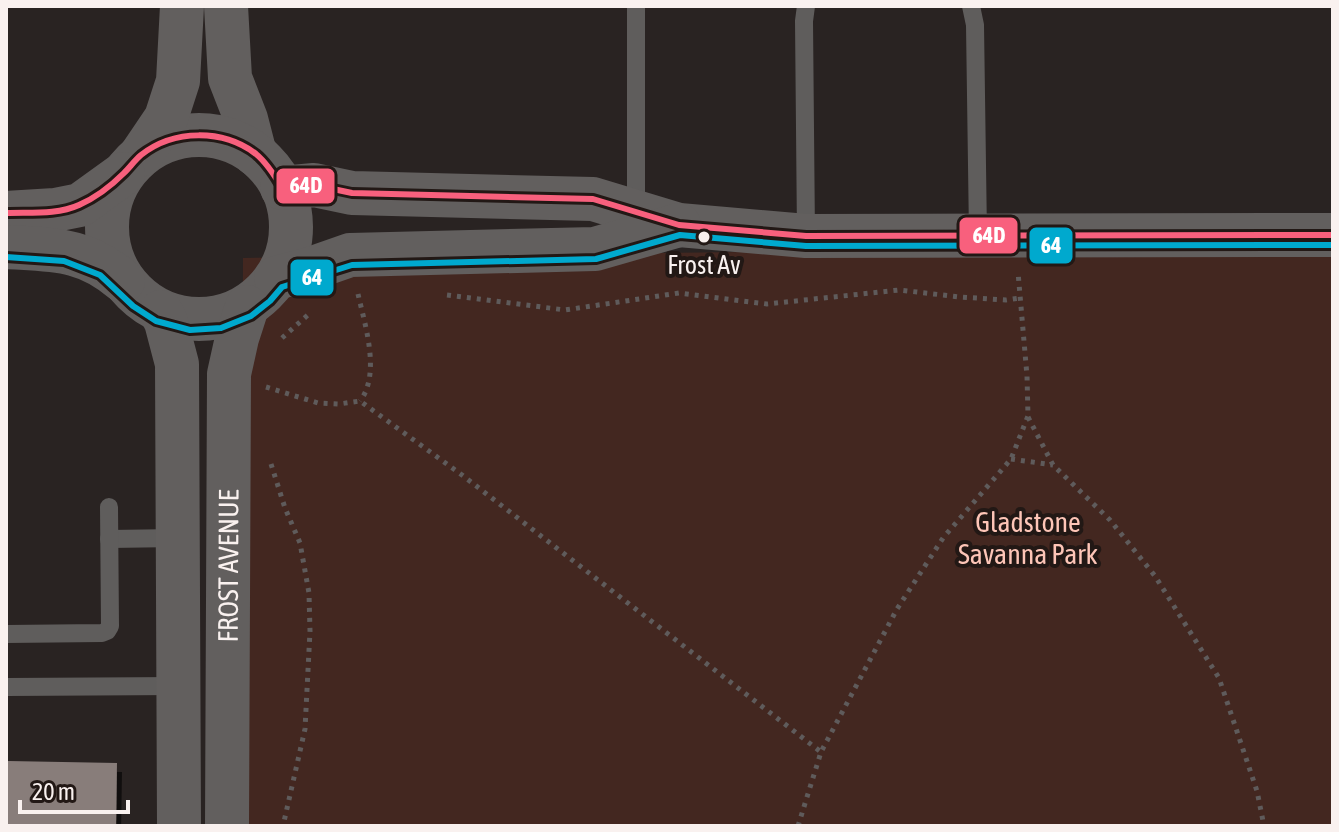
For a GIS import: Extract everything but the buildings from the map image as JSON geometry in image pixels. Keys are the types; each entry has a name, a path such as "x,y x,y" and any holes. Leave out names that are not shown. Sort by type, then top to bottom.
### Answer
{"street":[{"path":"123,281 111,255 106,227 111,199 166,118 178,81 182,6"},
{"path":"226,6 230,78 255,154"},
{"path":"6,213 80,205 167,140 198,135 228,139 255,154 271,169 282,188 291,218 289,249 262,293"},
{"path":"282,188 314,185 352,193 593,199 679,225 806,236 1333,235"},
{"path":"6,247 66,251 105,266 140,299 161,312 190,320 219,318 310,269 350,255 595,249 679,225"},
{"name":"FROST AVENUE","path":"227,826 229,374 237,338 262,293"},
{"name":"FROST AVENUE","path":"161,312 177,364 179,826"}],"lane":[{"path":"636,6 636,212"},
{"path":"806,6 806,236"},
{"path":"971,6 997,235"},
{"path":"6,634 107,631 110,626 109,507"},
{"path":"109,539 178,538"},
{"path":"6,687 179,686"}],"path":[{"path":"798,826 821,752 897,609 943,538 1011,459 1028,416 1020,298 997,235"},
{"path":"436,294 565,310 679,293 767,304 899,290 960,297 1020,298"},
{"path":"346,297 359,297 369,345 369,377 366,393 360,401"},
{"path":"278,346 284,335 315,309"},
{"path":"257,387 318,403 360,401 462,475 821,752"},
{"path":"1028,416 1053,465 1110,520 1155,576 1219,678 1257,791 1264,826"},
{"path":"1011,459 1053,465"},
{"path":"271,463 300,543 309,593 305,729 283,826"}],"green space":[{"name":"Gladstone Savanna Park","path":"1333,245 1333,826 240,826 243,258"}],"transit line":[{"name":"64D","path":"6,213 53,212 79,205 109,187 154,146 168,140 198,135 229,140 256,154 282,188 314,185 352,193 593,199 679,225 806,236 1333,235"},
{"name":"64","path":"6,257 64,261 100,275 133,306 156,321 190,330 221,328 251,316 282,287 352,265 596,259 680,235 806,246 1333,245"}],"place":[{"name":"Frost Av","path":"704,237"}]}
